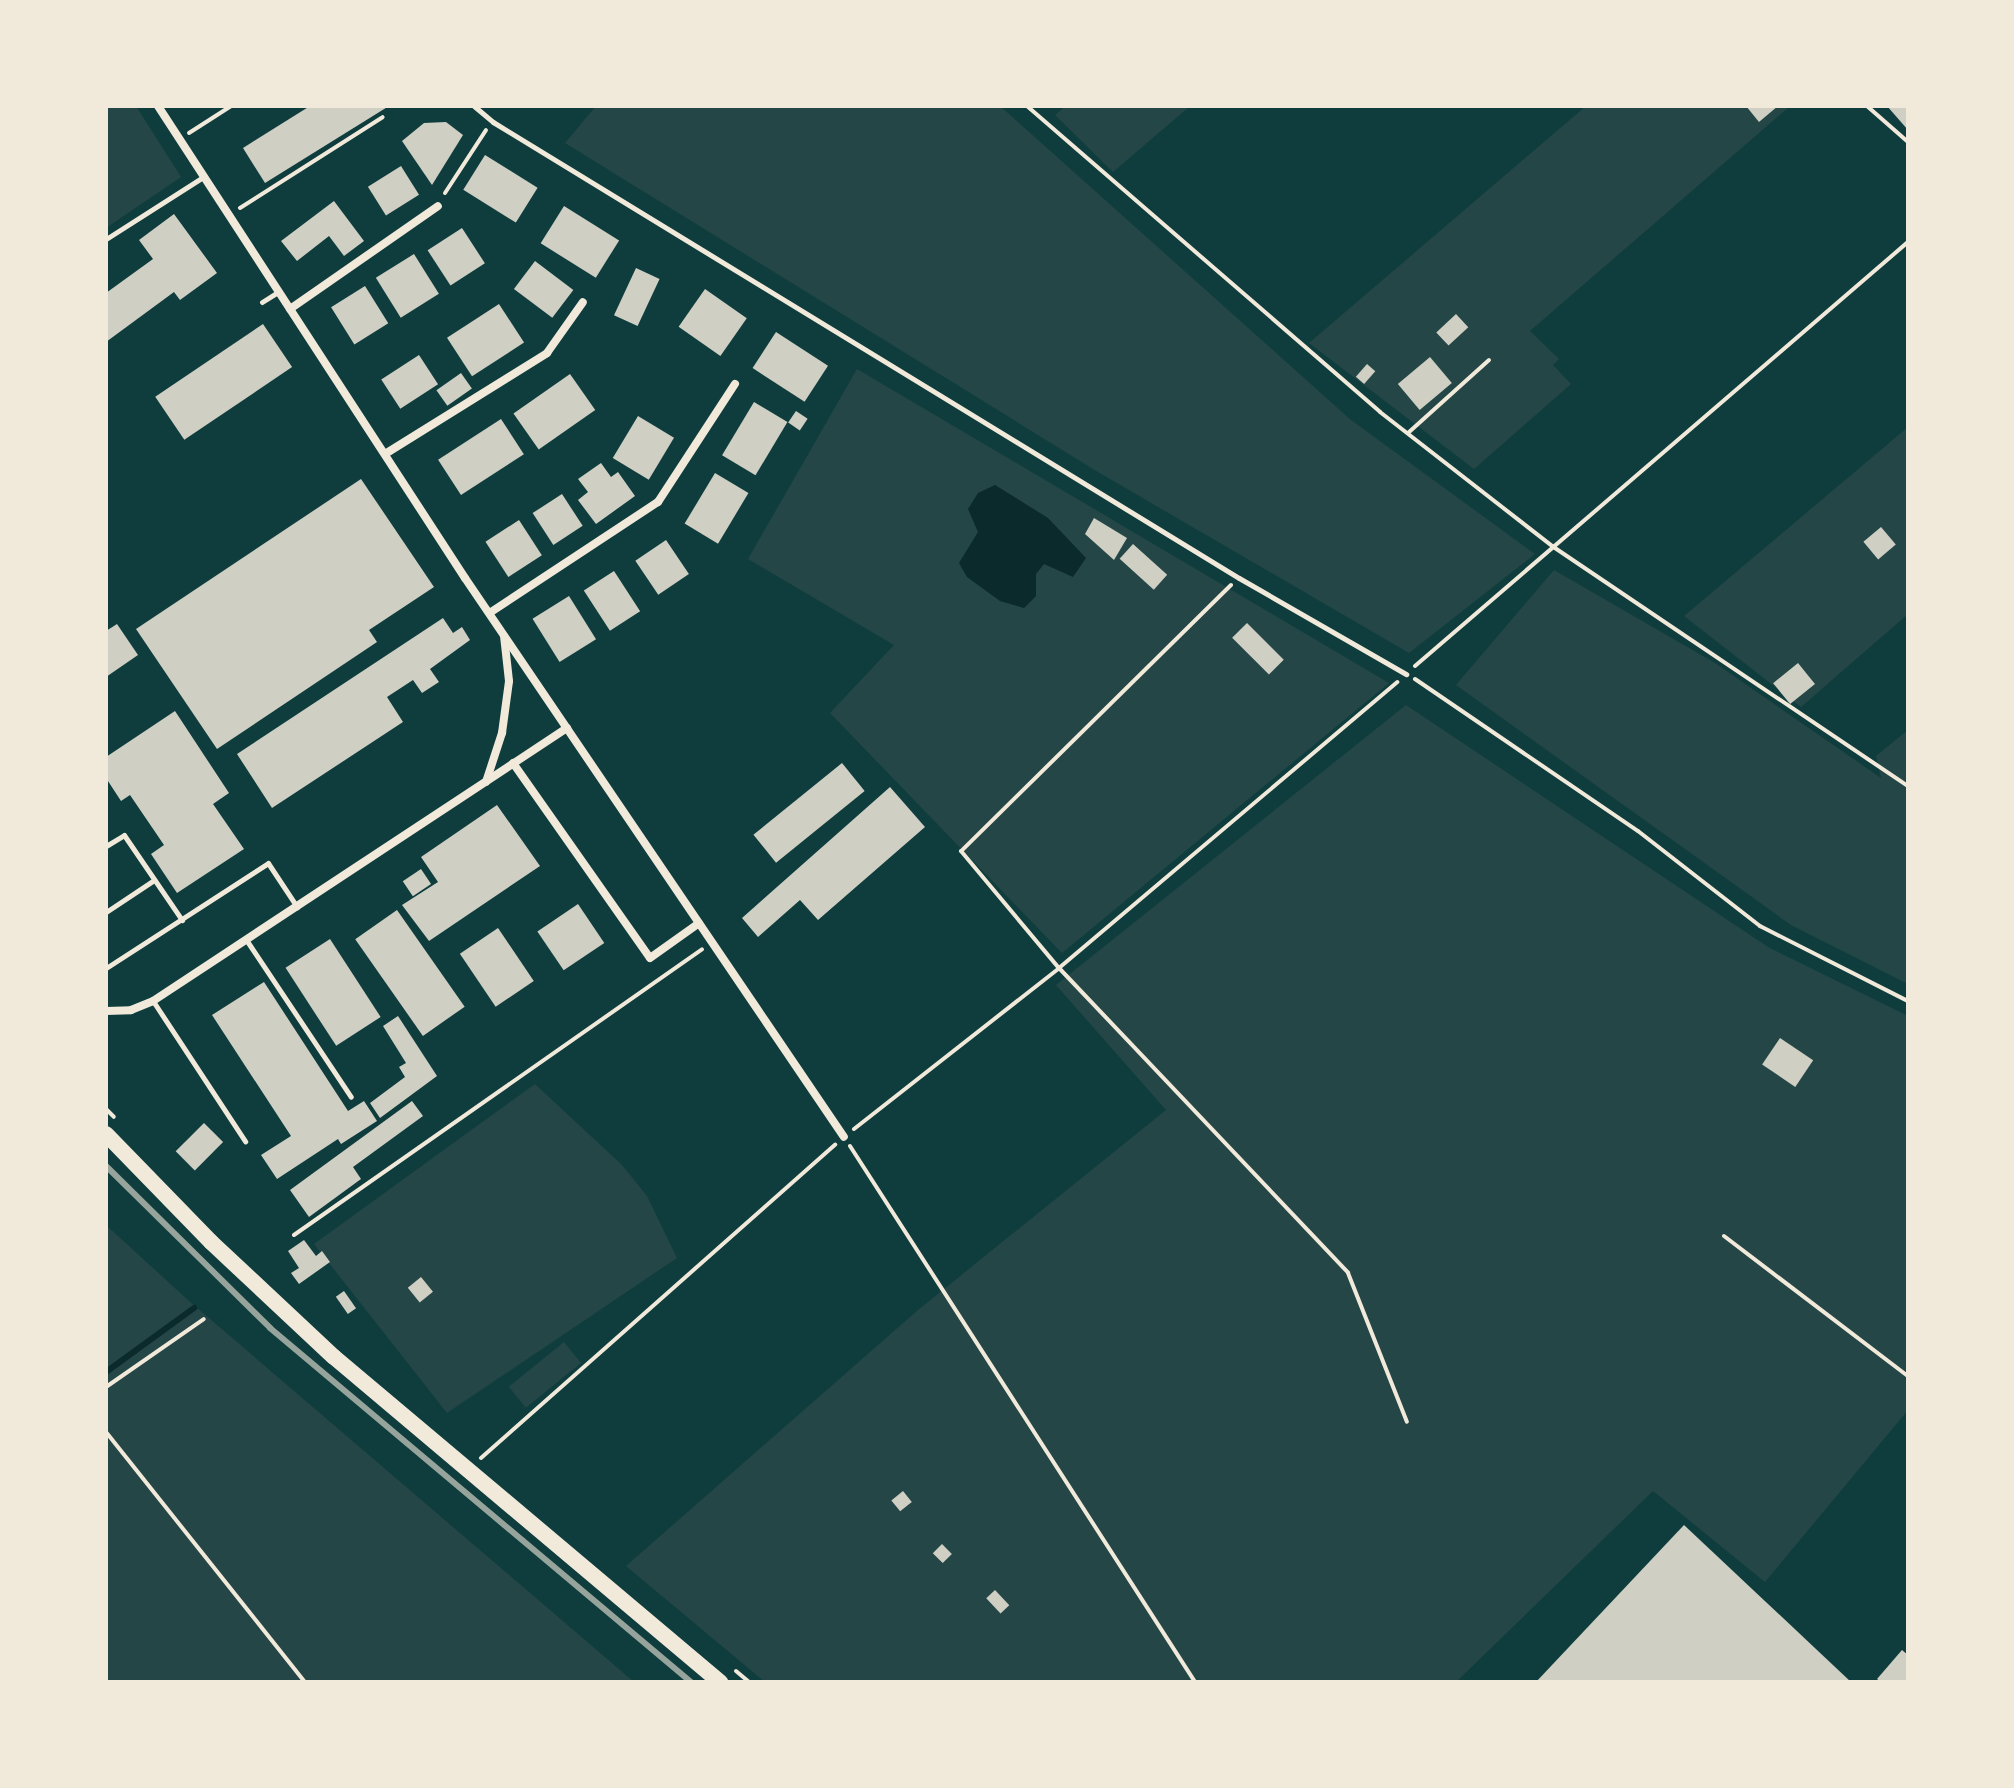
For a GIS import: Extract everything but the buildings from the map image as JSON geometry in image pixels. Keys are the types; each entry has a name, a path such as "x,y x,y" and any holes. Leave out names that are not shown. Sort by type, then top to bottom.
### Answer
{"main road":[{"path":"106,1134 211,1242 334,1357 720,1682"}],"street":[{"path":"158,106 567,728 844,1137"},
{"path":"290,309 438,206"},
{"path":"385,454 547,353 583,302"},
{"path":"491,612 658,502 735,384"},
{"path":"486,782 502,733 509,681 503,631"},
{"path":"106,1011 131,1010 153,1001 567,728"},
{"path":"513,763 650,958 699,923"}],"lane":[{"path":"474,106 493,122 1239,578 1406,674"},
{"path":"106,239 204,176"},
{"path":"262,302 278,292"},
{"path":"106,846 124,835 182,920"},
{"path":"106,968 268,863 298,907"},
{"path":"106,912 154,880"},
{"path":"247,941 351,1097"},
{"path":"153,1001 245,1141"}],"path":[{"path":"180,139 231,106"},
{"path":"1027,106 1408,433 1552,546 1908,786"},
{"path":"1867,106 1908,142"},
{"path":"229,215 383,117"},
{"path":"438,206 493,122"},
{"path":"481,1458 511,1428 844,1137 1059,968 1908,242"},
{"path":"1408,433 1489,360"},
{"path":"1239,578 961,851 1059,968 1348,1273 1407,1422"},
{"path":"1406,674 1638,831 1760,926 1908,1001"},
{"path":"294,1235 712,942"},
{"path":"844,1137 1195,1682"},
{"path":"1724,1236 1908,1376"},
{"path":"106,1387 204,1319"},
{"path":"106,1432 305,1682"}],"shaded area":[{"path":"106,106 136,106 181,177 106,228"},
{"path":"596,106 1000,106 1351,420 1535,554 1409,653 1098,472 565,143"},
{"path":"1066,106 1190,106 1113,172 1055,115"},
{"path":"1586,106 1790,106 1530,331 1559,359 1553,365 1571,384 1474,469 1309,343"},
{"path":"857,369 1389,683 1062,953 830,713 894,645 748,559"},
{"path":"1908,427 1908,614 1801,707 1684,616"},
{"path":"995,485 1048,518 1086,558 1073,577 1044,564 1036,574 1036,596 1024,608 1000,601 967,577 959,563 978,532 968,509 978,493"},
{"path":"1554,570 1715,663 1881,778 1876,756 1908,730 1908,984 1791,925 1456,685"},
{"path":"1406,705 1768,947 1908,1016 1908,1410 1765,1582 1653,1491 1456,1682 765,1682 626,1566 918,1310 1166,1110 1056,985"},
{"path":"535,1084 622,1165 647,1196 677,1258 447,1413 314,1244"},
{"path":"106,1225 189,1301 634,1682 106,1682"},
{"path":"564,1342 581,1363 526,1408 509,1387"}],"waterway":[{"path":"106,1372 194,1308"}],"railway":[{"path":"106,1166 270,1328 691,1682"}]}
